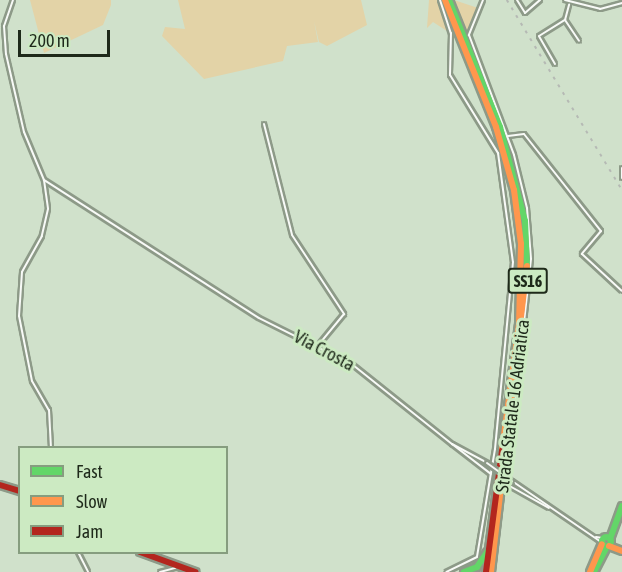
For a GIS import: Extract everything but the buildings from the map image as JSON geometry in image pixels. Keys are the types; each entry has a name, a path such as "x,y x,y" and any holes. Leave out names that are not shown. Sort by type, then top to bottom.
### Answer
{"main road":[{"name":"Strada Statale 16 Adriatica","path":"447,0 496,127 514,190 521,244 519,324 489,549 489,572"},
{"name":"Strada Statale 16 Adriatica","path":"447,0 500,127 525,220 528,289 489,572"},
{"path":"0,485 18,490"},
{"path":"592,572 622,506"},
{"path":"605,541 622,550"},
{"path":"464,572 477,567 489,549"},
{"path":"144,554 176,568 195,572"}],"street":[{"path":"13,0 4,26 6,54 24,132 45,180 48,209 42,236 22,272 19,316 32,381 49,410 51,446"},
{"path":"440,0 451,33 450,75 498,153 511,231 512,307 492,474 477,557 446,572"},
{"path":"483,0 470,34 508,136 527,208 531,259 506,484 549,508"},
{"path":"517,0 525,13 540,0"},
{"path":"565,0 569,5 608,10 622,3"},
{"path":"555,64 539,36 565,20 569,5"},
{"path":"565,20 579,41"},
{"path":"264,124 292,235 344,314 316,348"},
{"path":"508,136 524,134 601,231 582,254 622,291"},
{"path":"621,169 622,178"},
{"name":"Via Crosta","path":"45,180 259,318 353,365 452,444 487,463 549,508 605,541"},
{"path":"452,444 461,456 492,474"},
{"path":"79,554 88,572"},
{"path":"160,572 176,568"}],"shaded area":[{"path":"30,0 111,0 111,5 103,25 44,53"},
{"path":"178,0 361,0 367,25 327,46 319,42 314,21 318,42 287,46 283,61 204,79 162,36 165,27 185,29"},
{"path":"429,0 439,0 450,33 433,22 427,28"},
{"path":"454,0 478,8 468,34 466,33"}],"railway":[{"path":"507,0 622,190"}],"traffic: fast":[{"path":"449,0 500,127 525,221 527,266"},
{"path":"610,539 622,506"},
{"path":"606,536 611,541 606,546 601,541 606,536"},
{"path":"594,572 607,546"},
{"path":"464,572 477,567 487,552"}],"traffic: slow":[{"path":"445,0 496,127 514,190 521,244 519,324 502,450"},
{"path":"491,572 527,266"},
{"path":"590,572 602,544"},
{"path":"609,546 622,551"}],"traffic: jam":[{"path":"486,572 502,450"},
{"path":"0,485 18,490"},
{"path":"146,554 195,572"}]}
